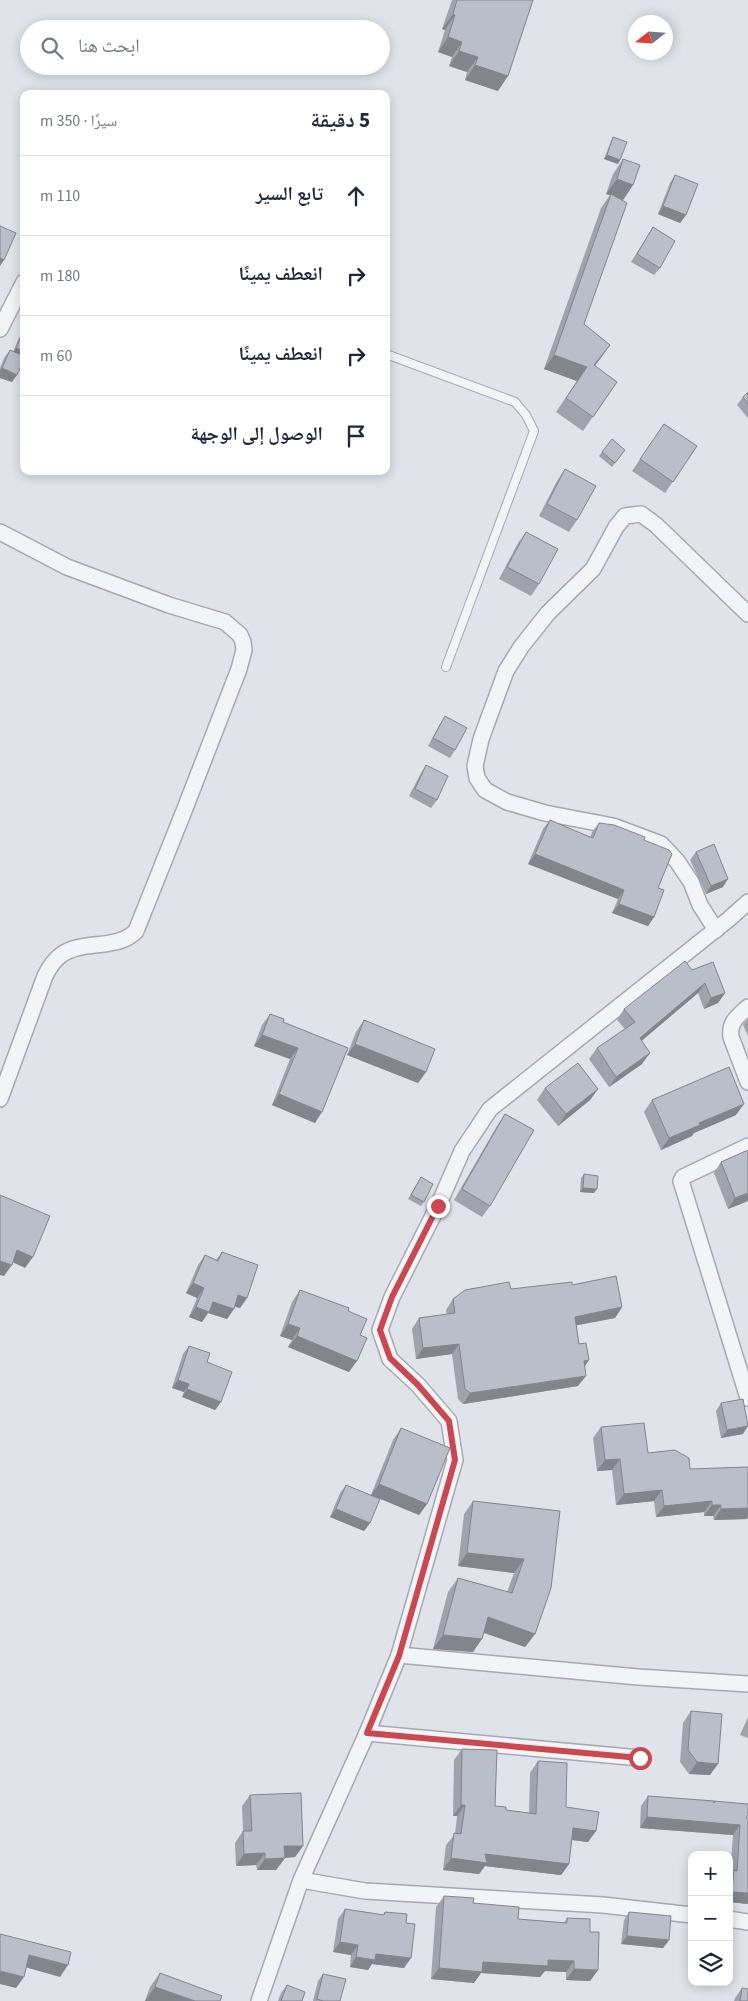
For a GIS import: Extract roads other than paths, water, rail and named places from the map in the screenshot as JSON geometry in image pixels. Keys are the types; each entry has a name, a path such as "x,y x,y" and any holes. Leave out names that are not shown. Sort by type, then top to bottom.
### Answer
{"street":[{"path":"0,329 20,290"},
{"path":"716,930 700,905 691,882 677,861 660,844 613,826 545,813 506,802 485,790 476,778 475,766 481,739 506,671 521,647 548,613 593,569 616,527 625,516 641,514 656,525 748,614"},
{"path":"0,532 67,567 169,605 224,622 240,635 244,642 239,669 136,931 130,937 122,940 75,948 62,954 52,964 44,976 0,1099"},
{"path":"259,2001 301,1880 367,1733 399,1656 455,1460 449,1421 418,1385 390,1358 380,1330 392,1297 438,1206 462,1152 490,1109 716,930 748,902"},
{"path":"748,1007 733,1020 730,1030 748,1082"},
{"path":"748,1146 683,1177 680,1181 748,1398"},
{"path":"399,1656 638,1677 748,1684"},
{"path":"367,1733 640,1758"},
{"path":"301,1880 365,1891 604,1905 688,1915"},
{"path":"733,1920 748,1922"}],"lane":[{"path":"390,355 515,402 526,415 534,431 446,667"}]}
